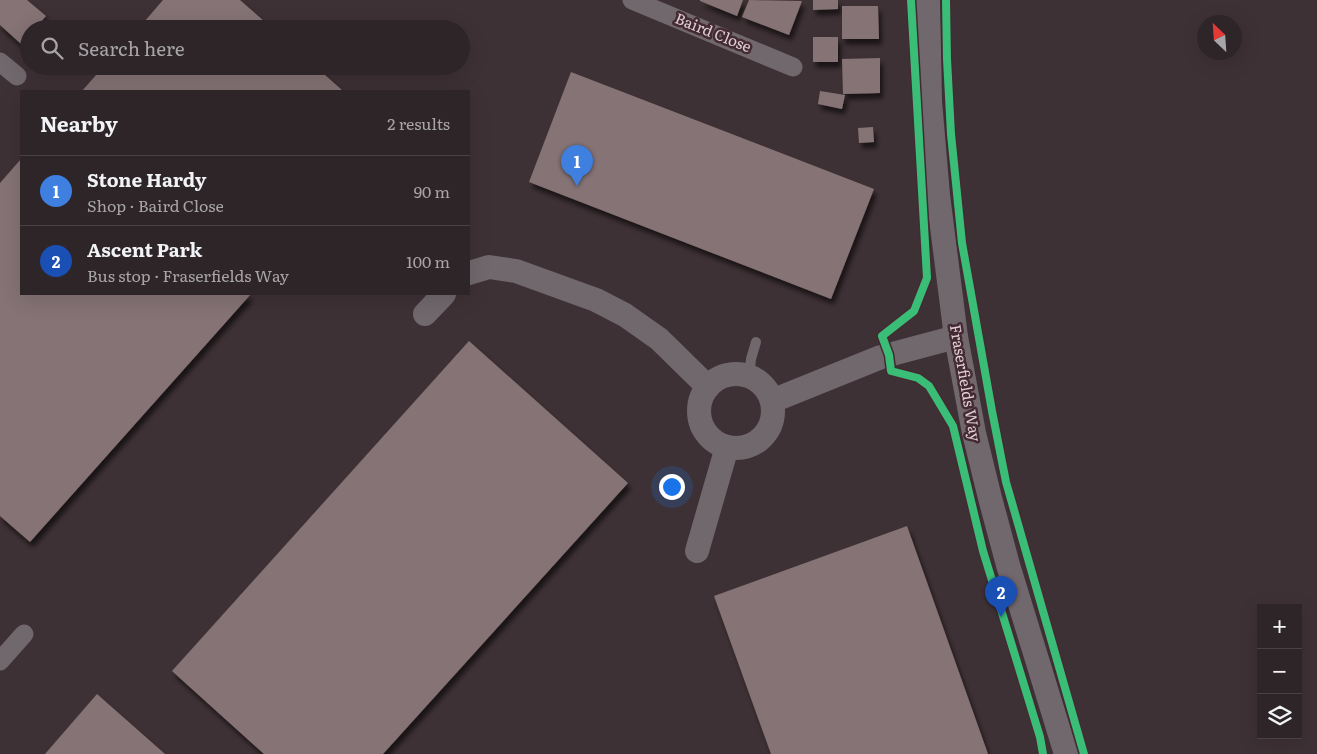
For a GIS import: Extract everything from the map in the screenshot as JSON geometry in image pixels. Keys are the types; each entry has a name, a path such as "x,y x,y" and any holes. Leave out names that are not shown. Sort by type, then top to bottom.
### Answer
{"street":[{"name":"Baird Close","path":"632,0 793,66"},
{"name":"Fraserfields Way","path":"928,0 930,101 938,196 956,338 974,433 990,498 1008,565 1066,754"},
{"path":"0,62 17,76"},
{"path":"470,272 489,267 516,271 596,300 625,315 659,339 708,387"},
{"path":"425,314 443,295"},
{"path":"772,400 881,357 956,338"},
{"path":"727,374 749,376 760,382 772,400 773,413 770,426 763,436 752,444 740,448 727,447 717,443 709,436 702,427 699,417 699,406 702,396 708,387 716,379 727,374"},
{"path":"697,551 727,447"},
{"path":"0,661 24,634"}],"lane":[{"path":"749,376 756,342"}],"building":[{"path":"0,0 27,0 46,16 43,20 20,20 20,43 0,25"},
{"path":"163,0 240,0 263,20 146,20"},
{"path":"700,0 743,0 737,16"},
{"path":"749,0 802,1 789,35 742,17"},
{"path":"813,0 838,0 838,9 813,10"},
{"path":"842,6 878,6 879,39 842,39"},
{"path":"813,37 838,37 838,62 813,62"},
{"path":"880,58 880,93 843,94 842,59"},
{"path":"571,72 874,189 831,299 529,182"},
{"path":"96,75 325,75 342,90 83,90"},
{"path":"820,91 845,95 842,109 818,104"},
{"path":"873,127 874,142 859,143 858,128"},
{"path":"20,160 20,295 250,295 30,542 0,516 0,183"},
{"path":"469,341 628,483 383,754 264,754 172,671"},
{"path":"907,526 988,754 771,754 714,596"},
{"path":"97,694 165,754 45,754"}],"cycle path":[{"path":"911,0 927,278 914,311 882,336 889,355 891,371 918,378 929,386 953,426 983,551 1040,737 1043,754"},
{"path":"946,0 951,134 962,243 992,411 1006,482 1084,754"}],"place":[{"name":"Stone Hardy","path":"577,186"},
{"name":"Ascent Park","path":"1001,617"}]}
